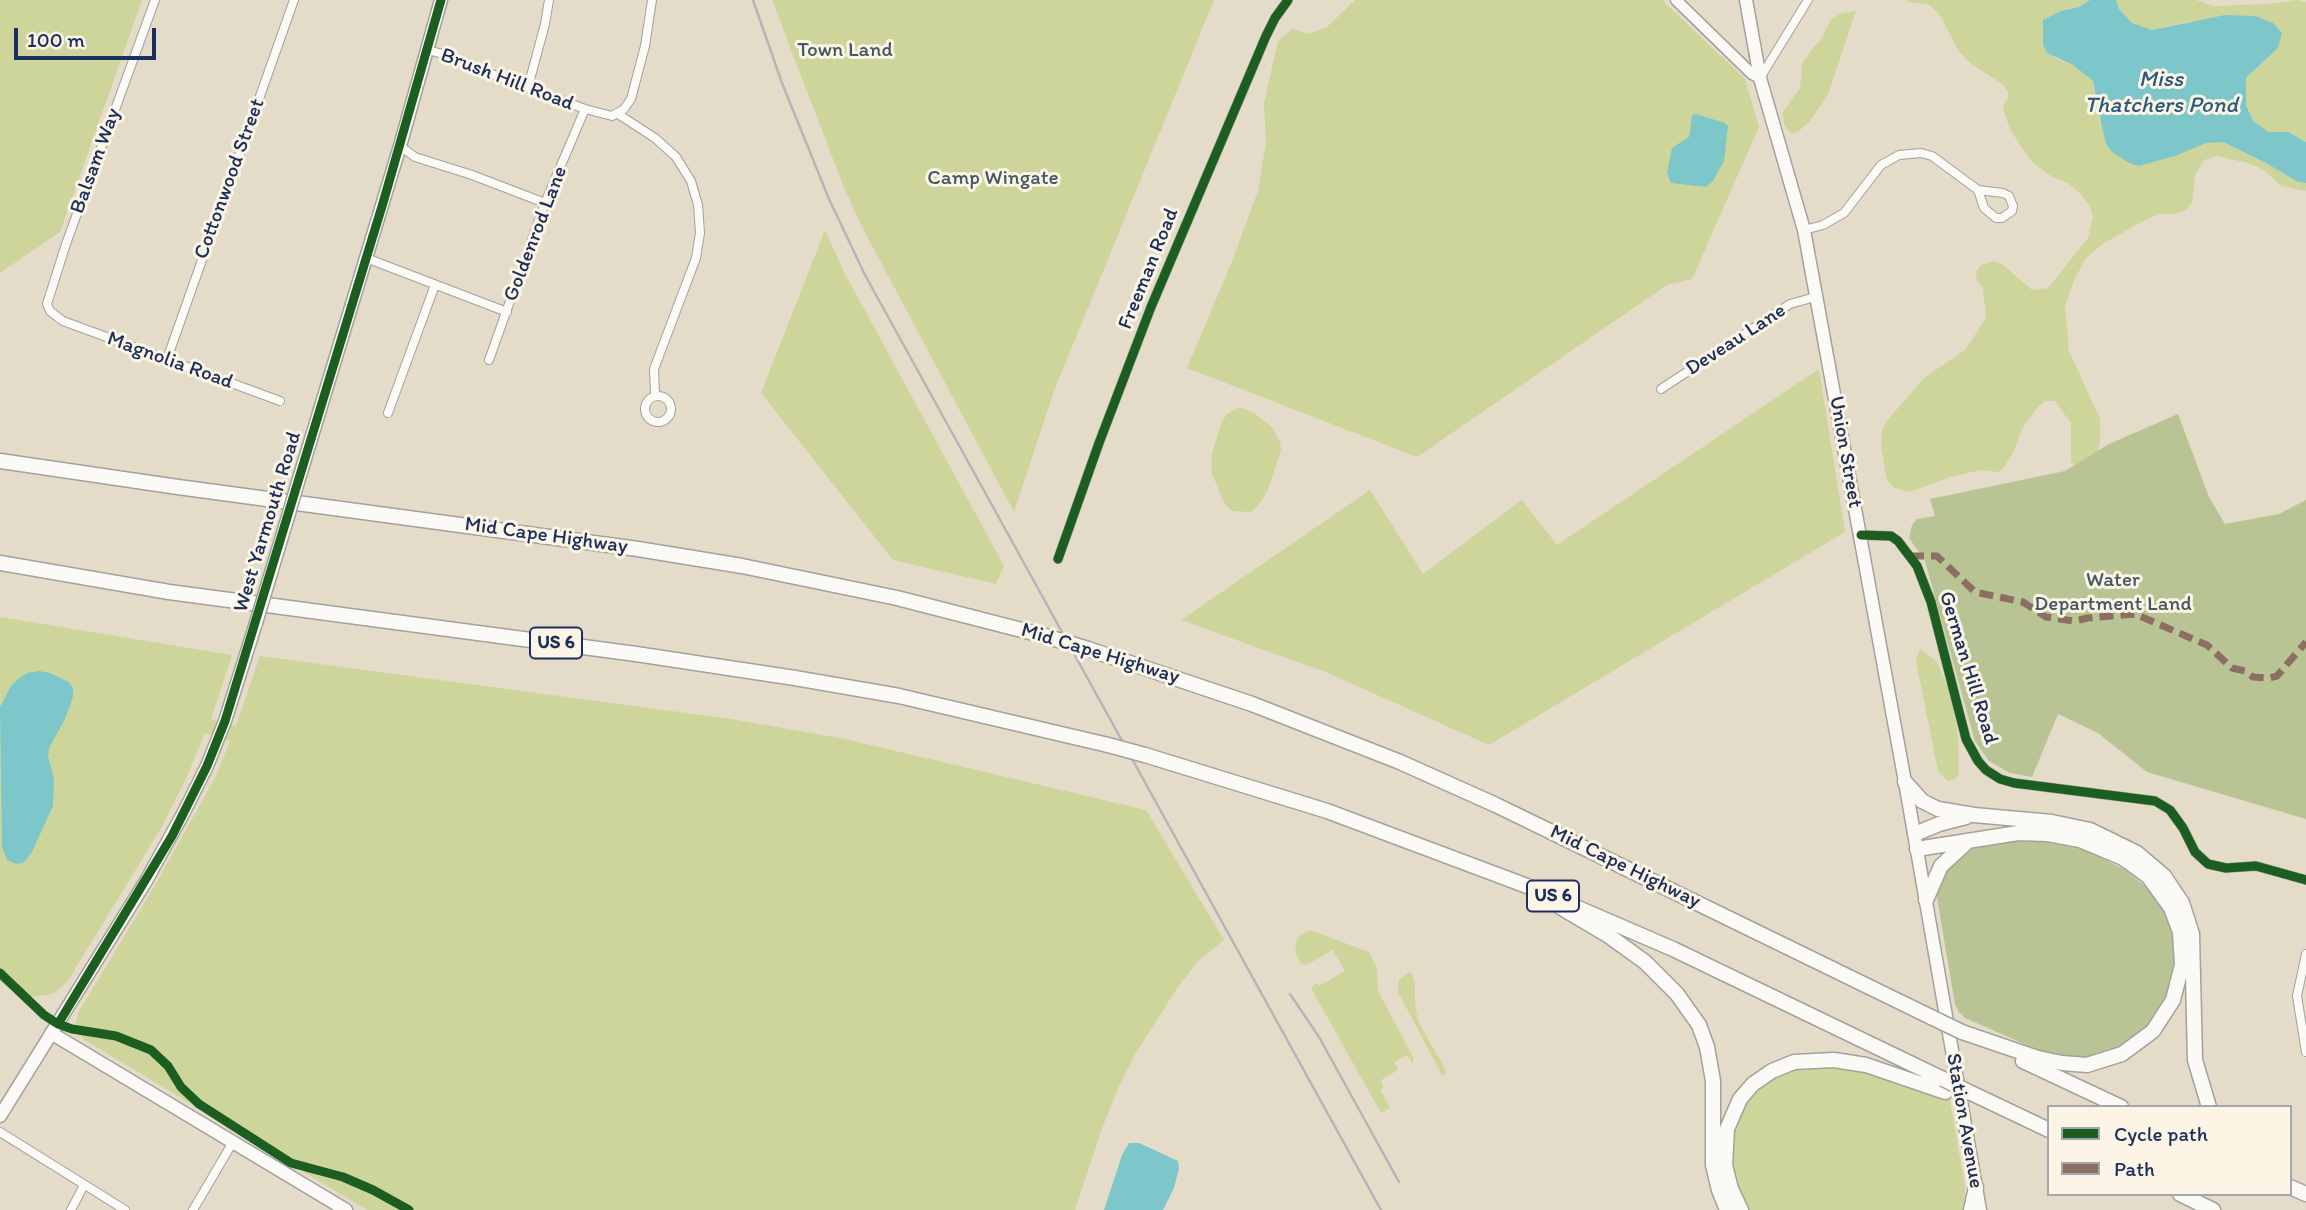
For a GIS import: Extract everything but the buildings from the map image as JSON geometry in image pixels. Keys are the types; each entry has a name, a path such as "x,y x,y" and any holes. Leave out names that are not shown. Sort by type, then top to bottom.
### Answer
{"highway":[{"name":"Mid Cape Highway","path":"0,461 716,562 897,598 1088,649 1277,713 1424,773 1508,811 1933,1018 1955,1032 2117,1105"},
{"name":"US 6","path":"0,563 169,592 769,673 912,699 1145,755 1327,811 1527,886 1672,949 1944,1086 2043,1128"},
{"path":"1905,782 1917,796 1933,807 1974,816 2037,820 2090,830 2137,853 2164,876 2182,903 2192,934 2195,1060 2208,1105"},
{"path":"1914,834 1940,824 1974,816"},
{"path":"1917,849 2018,833 2048,834 2080,840 2123,858 2148,876 2171,908 2180,932 2182,965 2173,1000 2161,1021 2134,1048 2110,1059 2087,1065 2062,1063 1955,1032"},
{"path":"1926,900 1941,866 1957,849 1972,839"},
{"path":"1527,886 1609,936 1645,962 1668,983 1693,1015 1704,1037 1710,1058 1713,1081 1713,1165 1727,1210"},
{"path":"1741,1210 1731,1189 1725,1165 1727,1129 1740,1099 1753,1084 1772,1071 1794,1062 1834,1060 1866,1065 1944,1086"},
{"path":"1971,1210 1976,1187"},
{"path":"2184,1196 2213,1210"}],"main road":[{"name":"West Yarmouth Road","path":"0,1116 172,836 225,721 400,146 441,0"},
{"name":"Union Street","path":"1746,0 1760,78 1804,230 1926,900 1955,1032"},
{"name":"Station Avenue","path":"1955,1032 1980,1210"},
{"path":"51,1033 346,1210"}],"street":[{"name":"Balsam Way","path":"60,320 50,311 48,299 155,0"},
{"name":"Cottonwood Street","path":"167,359 294,0"},
{"path":"528,88 549,0"},
{"path":"652,0 645,46 631,99 618,114 654,138 676,157 691,181 698,205 700,233 696,258 654,369 655,396"},
{"name":"Freeman Road","path":"1058,559 1156,296 1266,36 1288,0"},
{"path":"1676,0 1752,74 1760,78 1808,0"},
{"name":"Brush Hill Road","path":"428,50 453,57 585,109 604,115 618,114"},
{"name":"Goldenrod Lane","path":"489,360 545,203 585,109"},
{"path":"400,146 415,157 545,203"},
{"path":"1804,230 1823,225 1844,212 1881,164 1899,155 1921,153 1932,156 1978,190 2009,196 2012,211 2002,218 1996,218 1984,208 1978,190"},
{"path":"366,258 507,312"},
{"path":"388,414 435,285"},
{"name":"Deveau Lane","path":"1661,389 1790,304 1815,297"},
{"name":"Magnolia Road","path":"60,320 280,401"},
{"name":"German Hill Road","path":"1861,535 1891,536 1917,565 1931,602 1966,739 1986,770 2000,779 2014,783 2142,799 2164,805 2177,818 2200,858 2218,868 2256,866 2306,880"},
{"path":"2306,954 2297,996 2306,1052"},
{"path":"0,1132 125,1210"},
{"path":"193,1210 233,1142"},
{"path":"71,1210 84,1185"}],"green space":[{"path":"0,0 142,0 60,232 0,273"},
{"name":"Camp Wingate","path":"772,0 1214,0 1054,391 1014,512 861,225"},
{"path":"1355,0 1662,0 1745,79 1759,127 1692,279 1667,285 1417,457 1187,368 1231,264 1258,191 1266,142 1264,103 1278,41 1292,29 1309,34 1327,27"},
{"path":"1907,0 2090,0 2079,7 2061,11 2054,58 2073,65 2093,81 2106,144 2139,166 2175,156 2206,142 2223,142 2298,182 2306,183 2306,191 2281,186 2264,170 2248,163 2217,156 2204,160 2195,175 2192,203 2186,210 2174,214 2160,214 2145,220 2104,243 2086,258 2074,280 2065,306 2069,351 2100,419 2100,440 2098,452 2075,466 2071,462 2071,423 2055,401 2045,401 2023,427 2013,453 1998,472 1981,470 1950,477 1910,492 1894,488 1887,480 1881,448 1882,430 1887,421 1924,378 1965,350 1986,318 1983,288 1977,280 1976,272 1980,266 1992,261 2002,264 2032,290 2048,288 2088,238 2093,217 2090,206 2080,193 2032,162 2020,145 2005,115 2003,106 2008,98 2008,91 2002,84 1970,63 1958,50 1935,10 1928,4"},
{"path":"2116,0 2196,0 2213,6 2270,4 2296,0 2306,2 2306,142 2288,132 2269,132 2253,121 2246,105 2246,78 2278,48 2190,21 2152,30 2132,23 2119,9"},
{"path":"1856,11 1828,95 1809,122 1792,134 1784,125 1783,112 1800,88 1802,64 1820,41 1832,18"},
{"path":"825,230 844,272 1004,566 996,584 893,560 761,393"},
{"path":"1819,369 1845,532 1489,745 1328,673 1181,620 1370,490 1423,574 1522,500 1557,545"},
{"path":"1240,407 1254,413 1271,426 1280,442 1281,450 1267,492 1251,512 1232,511 1224,503 1211,471 1212,453 1222,422 1227,414"},
{"name":"Water Department Land","path":"2178,414 2209,497 2225,524 2279,514 2306,500 2306,819 2147,772 2098,733 2058,714 2032,777 2010,773 1989,761 1975,741 1925,561 1909,538 1912,525 1917,519 1935,516 1930,499 2065,471 2109,444"},
{"path":"0,617 232,655 211,719 236,726 260,656 731,719 845,739 1146,810 1224,940 1199,960 1177,988 1134,1056 1103,1126 1075,1210 367,1210 83,1039 75,1026 78,1013 151,892 215,778 230,741 205,733 161,828 69,979 60,989 52,994 32,997 15,993 0,981"},
{"path":"1920,649 1937,662 1948,688 1958,733 1959,773 1956,779 1948,781 1938,771 1916,661"},
{"path":"2017,841 2044,841 2075,846 2096,855 2125,870 2146,887 2163,907 2174,936 2176,967 2170,996 2154,1020 2134,1040 2103,1055 2072,1058 2045,1053 1965,1018 1958,1011 1937,898 1938,885 1946,869 1964,852"},
{"path":"1310,930 1369,952 1377,968 1378,991 1413,1057 1413,1064 1407,1055 1394,1062 1398,1070 1381,1080 1383,1088 1380,1090 1390,1108 1381,1113 1312,990 1317,983 1319,986 1345,971 1333,950 1306,965 1301,963 1295,953 1297,938"},
{"path":"1409,972 1415,983 1418,1021 1446,1074 1442,1075 1398,992 1399,980"},
{"path":"1832,1065 1889,1078 1950,1100 1965,1187 1964,1210 1747,1210 1734,1181 1729,1157 1732,1131 1742,1106 1758,1088 1779,1073 1800,1066"}],"water":[{"name":"Miss Thatchers Pond","path":"2090,0 2116,0 2119,9 2132,23 2152,30 2225,15 2255,16 2273,23 2282,33 2278,48 2246,78 2246,105 2253,121 2269,132 2288,132 2306,142 2306,183 2298,182 2223,142 2206,143 2175,156 2139,166 2112,152 2106,144 2093,81 2073,65 2047,53 2043,44 2043,20 2061,11 2079,7"},
{"path":"1696,114 1728,126 1724,161 1713,181 1706,187 1671,183 1667,173 1672,148 1689,137 1692,115"},
{"path":"39,671 69,682 73,688 73,697 65,719 49,748 48,756 54,778 53,806 31,854 23,863 16,864 7,860 2,847 0,707 11,686 18,679 27,673"},
{"path":"1129,1143 1139,1143 1178,1161 1179,1169 1174,1188 1163,1210 1104,1210 1122,1155"}],"railway":[{"path":"753,0 782,83 829,199 865,275 1381,1210"},
{"path":"1290,994 1319,1037 1399,1182"}],"marked path":[{"path":"1910,556 1937,556 1975,592 2023,602 2046,617 2074,621 2135,614 2207,645 2232,668 2245,671 2253,677 2277,676 2306,642"}],"cycle path":[{"path":"58,1024 172,836 207,766 225,721 383,203 441,0"},
{"path":"1058,559 1151,307 1266,36 1288,0"},
{"path":"1861,535 1891,536 1917,566 1931,602 1966,739 1986,770 2000,779 2014,783 2155,801 2170,810 2195,852 2208,864 2226,868 2256,866 2306,880"},
{"path":"0,973 44,1015 58,1024 116,1036 151,1050 168,1066 181,1087 199,1104 291,1163 343,1177 409,1210"}],"park label":[{"name":"Town Land","path":"845,51"}]}
